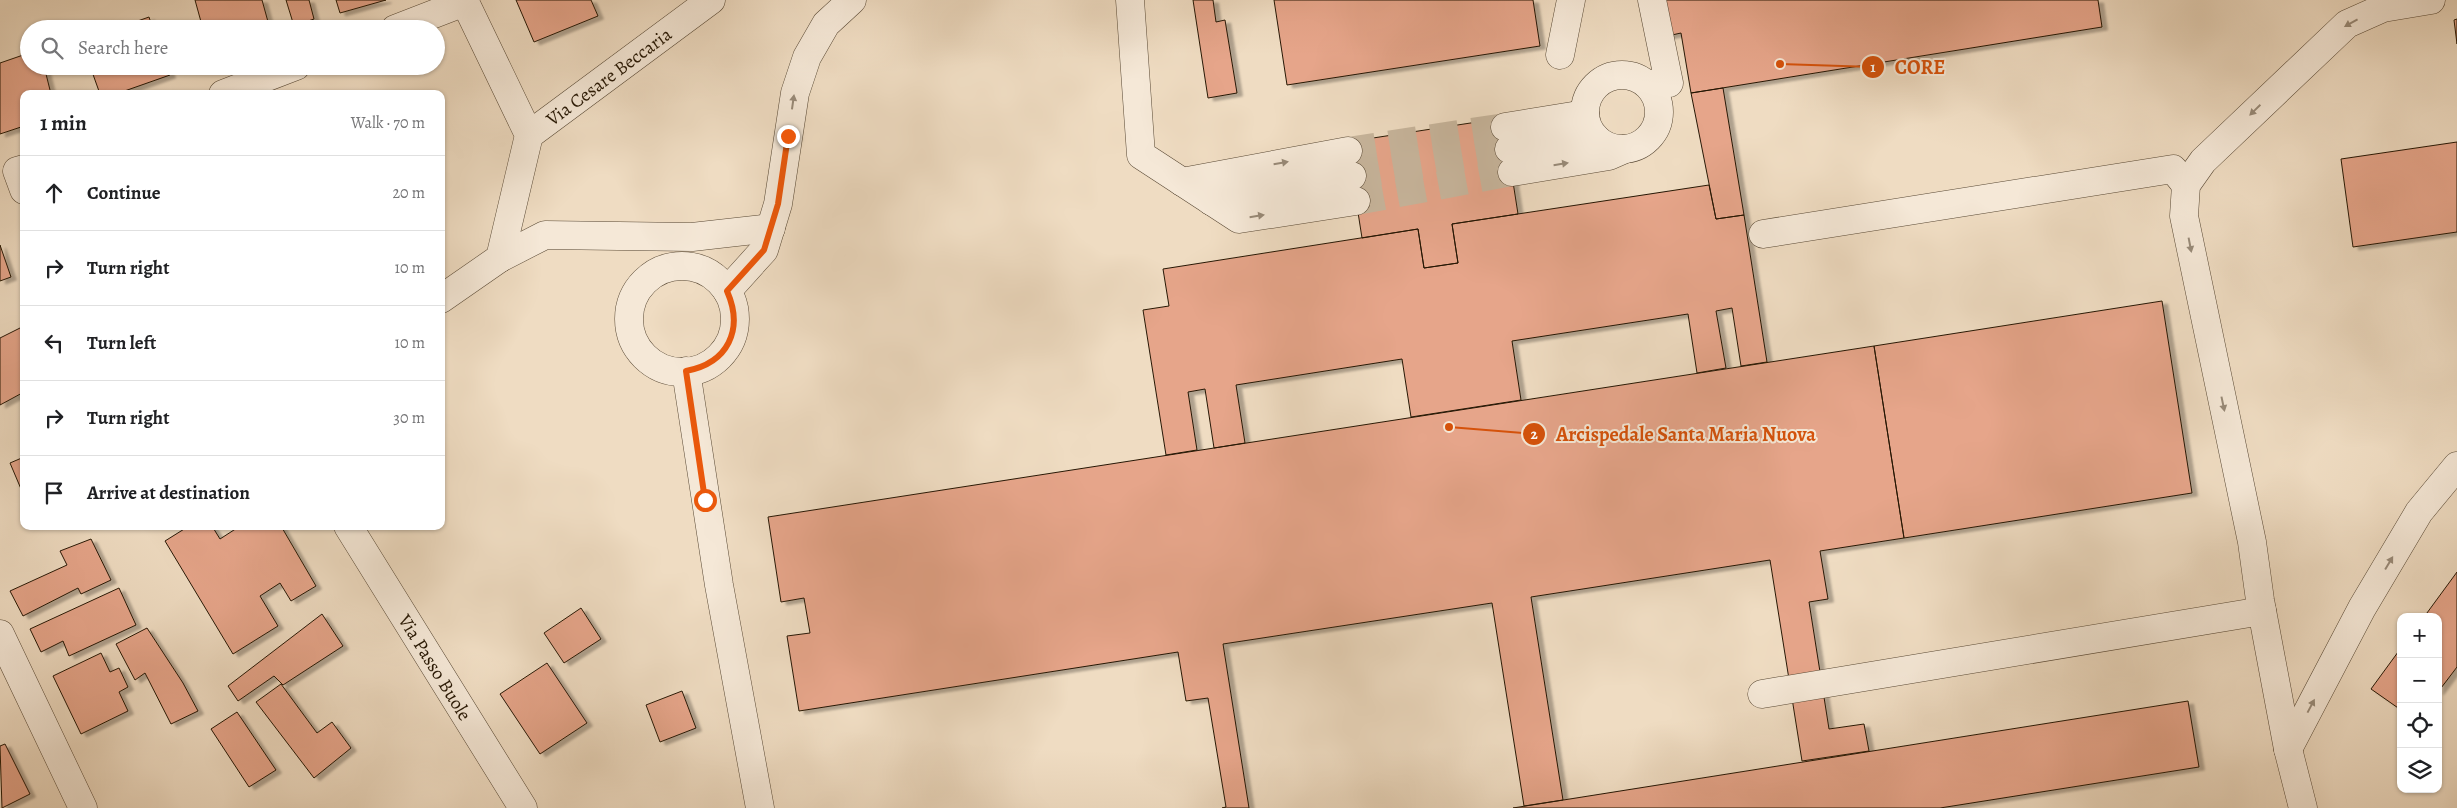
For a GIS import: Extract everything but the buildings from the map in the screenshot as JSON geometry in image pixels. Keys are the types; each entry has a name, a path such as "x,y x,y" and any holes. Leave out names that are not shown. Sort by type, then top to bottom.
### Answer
{"street":[{"name":"Via Cesare Beccaria","path":"529,135 711,0"},
{"path":"727,291 764,250 778,204 795,93 807,57 826,24 852,0"},
{"path":"1130,0 1140,155 1239,219 1352,176 1182,182"},
{"path":"1560,55 1571,0"},
{"path":"1647,84 1668,83 1652,0"},
{"path":"2303,808 2288,749 2262,611 2252,542 2184,216 2186,185 2203,162 2347,24 2382,8 2431,0"},
{"path":"417,20 464,1 529,135 500,258"},
{"path":"233,90 273,75"},
{"path":"1590,126 1509,149 1609,156 1638,146 1648,139 1655,129 1659,118 1658,105 1654,93 1647,84 1636,77 1624,75 1612,76 1600,82 1592,91 1587,102 1590,126 1614,148 1625,149"},
{"path":"1763,234 2173,169 2186,185"},
{"path":"445,296 500,258 545,234 692,237 771,228"},
{"path":"681,266 699,269 715,278 727,291 733,305 735,320 732,336 725,350 708,365 686,371 669,370 654,364 641,353 632,339 629,322 630,306 636,291 648,277 664,269 681,266"},
{"path":"686,371 719,585 760,808"},
{"path":"2288,749 2367,600 2419,512 2457,466"},
{"name":"Via Passo Buole","path":"350,530 523,808"},
{"path":"1762,694 2262,611"},
{"path":"0,634 83,808"}],"tunnel":[{"path":"1348,151 1505,127"},
{"path":"1352,176 1509,149"},
{"path":"1356,201 1512,172"}],"place":[{"name":"CORE","path":"1780,64"},
{"name":"Arcispedale Santa Maria Nuova","path":"1449,427"}],"route":[{"path":"705,500 686,371 701,368 714,361 725,350 732,336 735,320 733,305 727,291 764,250 778,204 788,136"}]}
